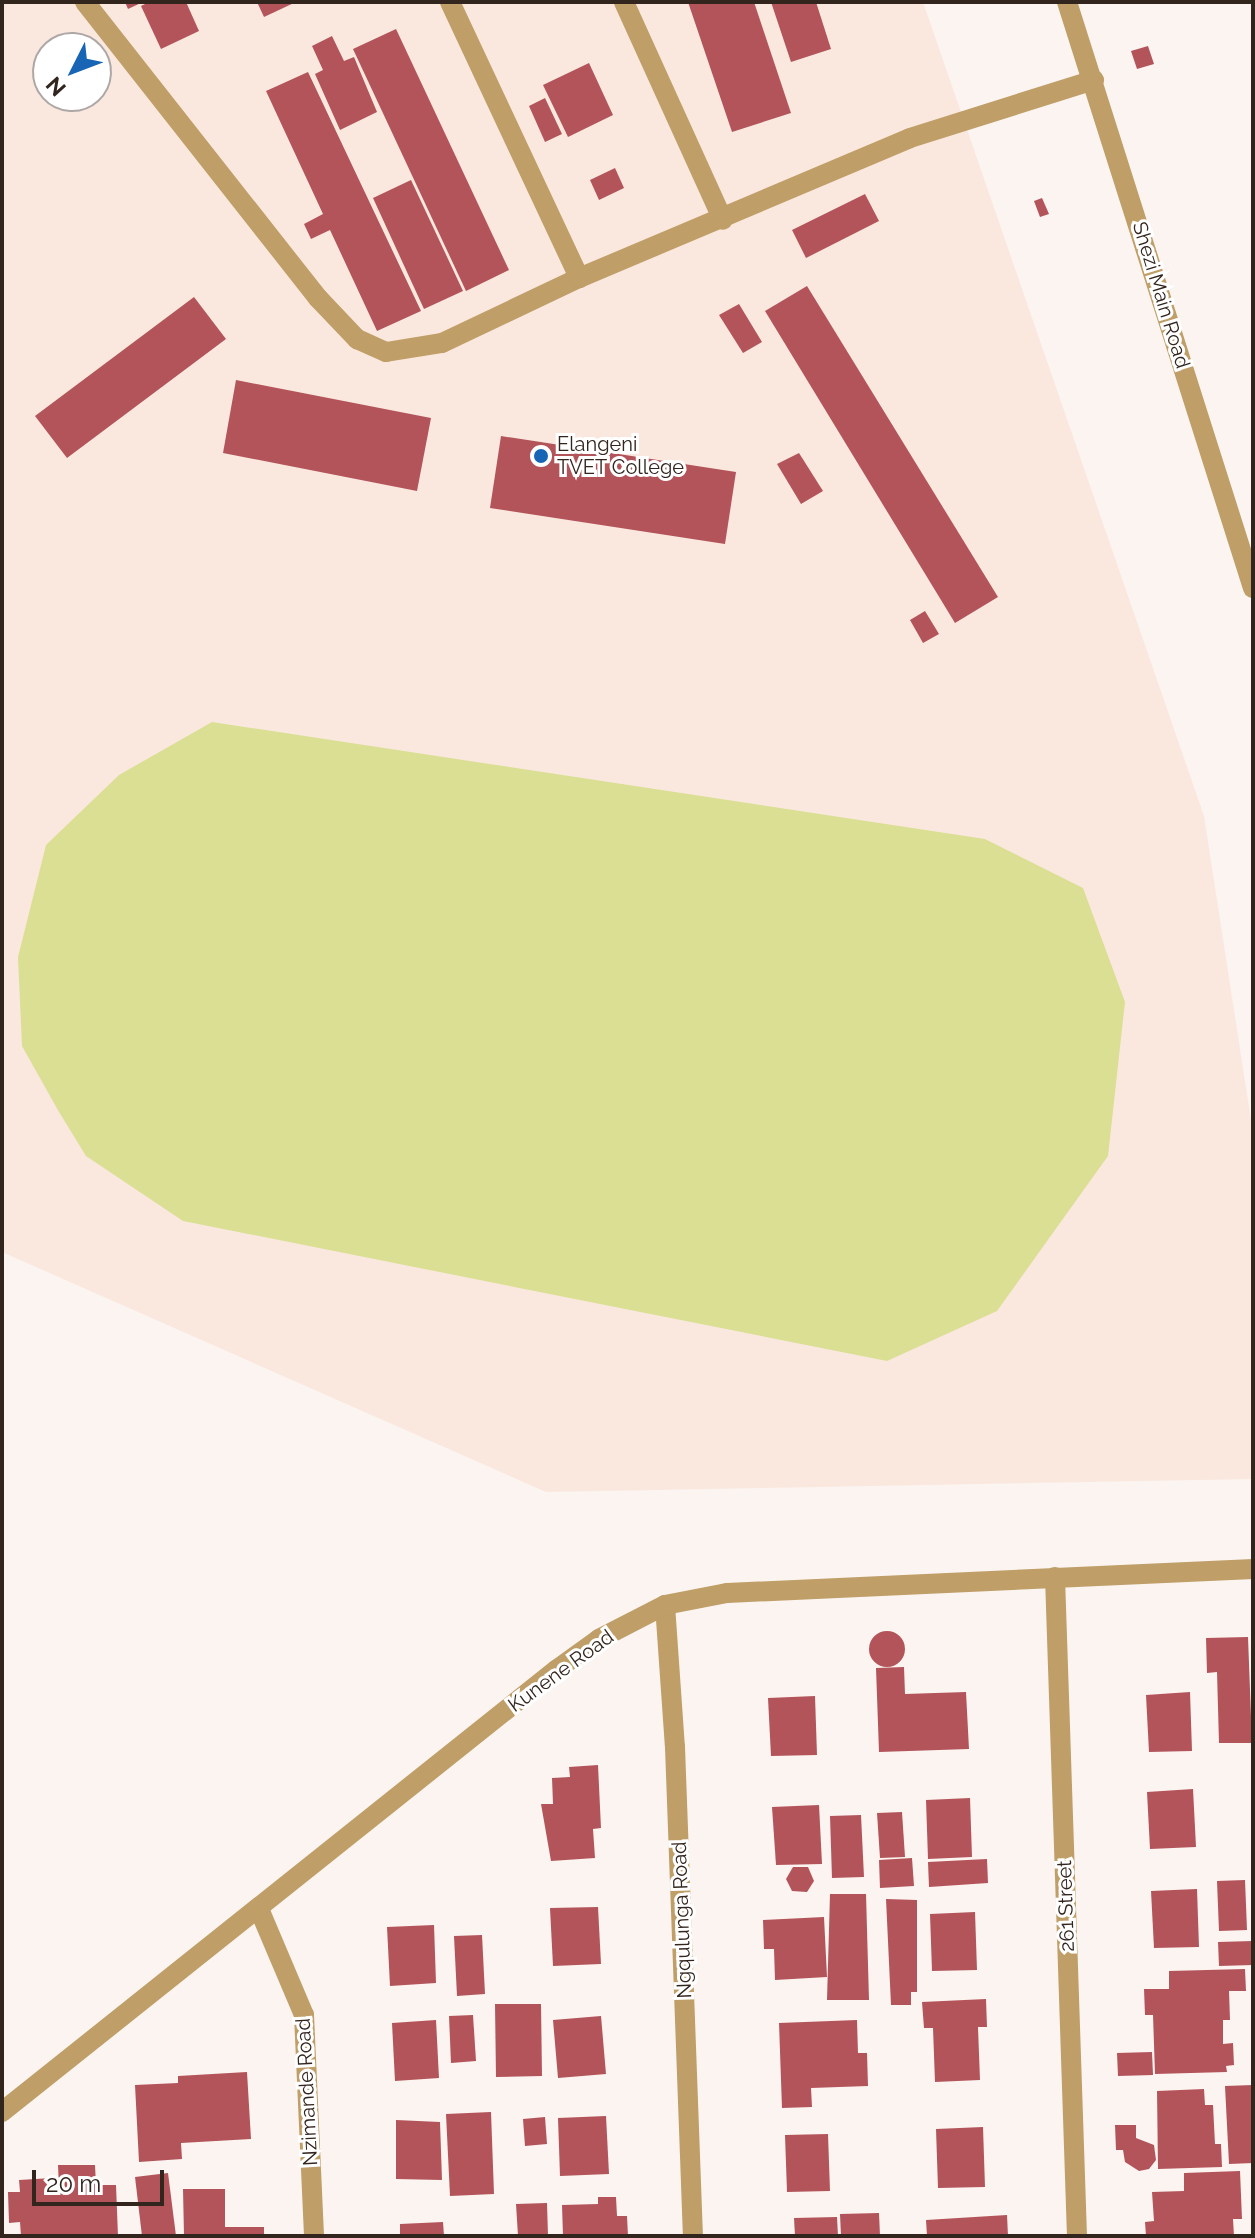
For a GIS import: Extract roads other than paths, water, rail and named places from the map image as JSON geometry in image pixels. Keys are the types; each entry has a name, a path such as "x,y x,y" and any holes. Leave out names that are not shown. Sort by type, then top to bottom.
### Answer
{"street":[{"path":"85,2 318,298 357,339 386,352 442,343 579,278 723,220 910,138 1094,80"},
{"path":"450,2 579,278"},
{"path":"624,2 723,220"},
{"name":"Shezi Main Road","path":"1067,2 1253,588"},
{"name":"Kunene Road","path":"2,2112 556,1670 599,1639 665,1605 727,1593 1253,1569"},
{"name":"261 Street","path":"1055,1577 1077,2236"},
{"name":"Ngqulunga Road","path":"665,1605 675,1747 693,2236"},
{"name":"Nzimande Road","path":"259,1909 304,2015 314,2236"}],"place":[{"name":"Elangeni TVET College","path":"541,456"}]}
